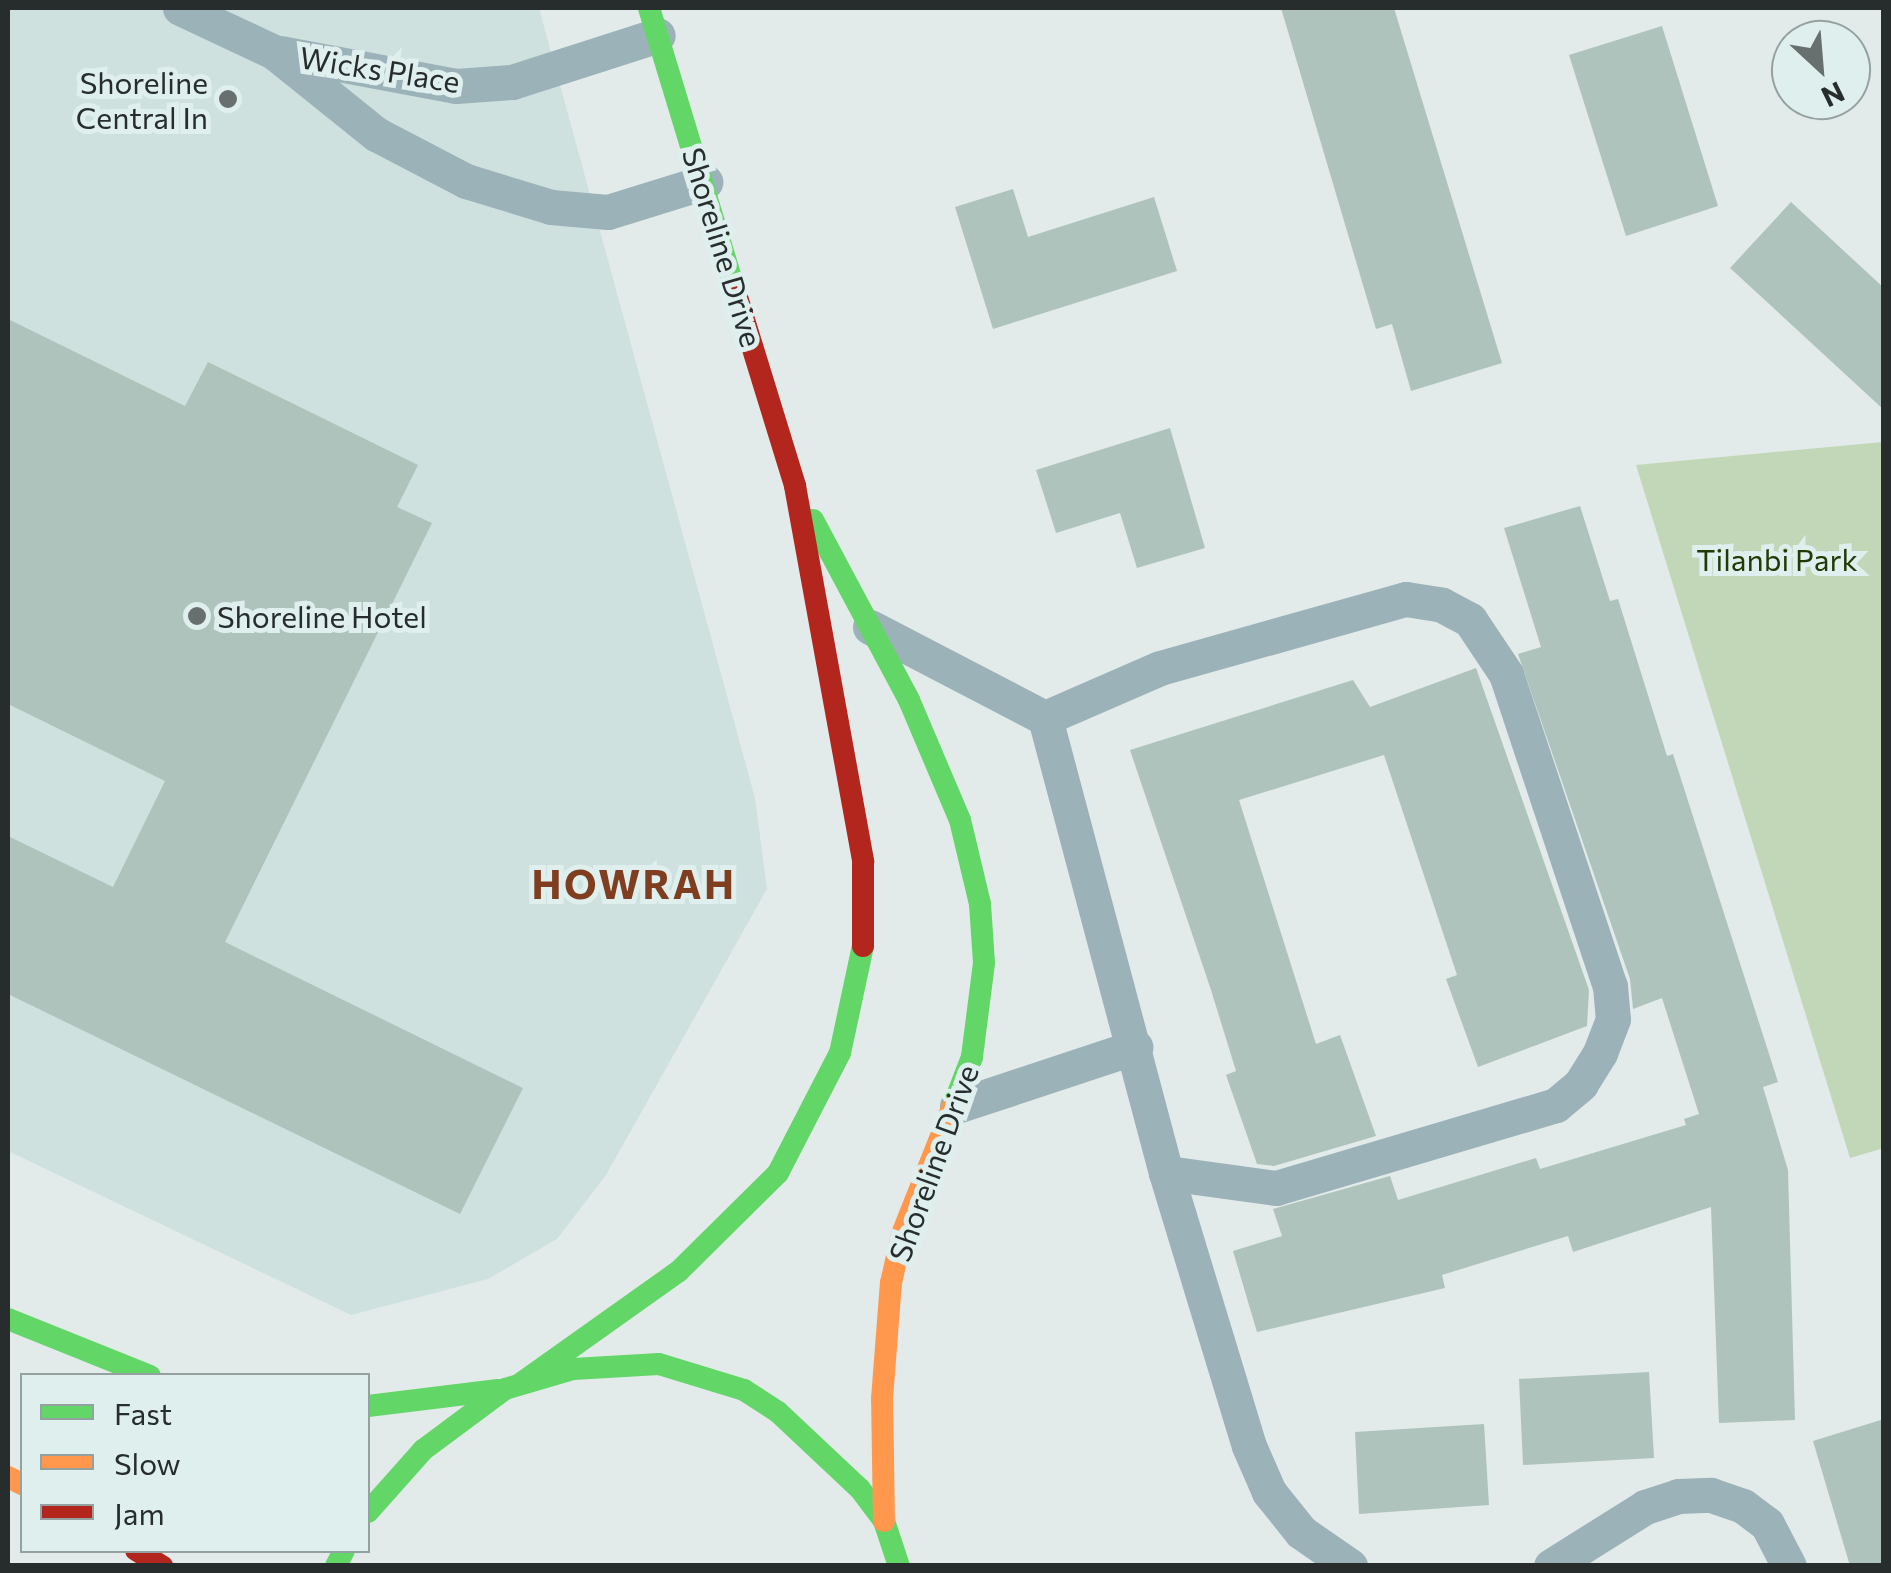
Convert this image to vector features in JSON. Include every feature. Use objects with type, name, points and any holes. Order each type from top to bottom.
[{"type":"main road","name":"Shoreline Drive","points":[[370,1510],[424,1450],[680,1270],[750,1207],[806,1128],[854,1010],[863,954],[864,862],[810,595],[795,486],[654,21]]},
{"type":"main road","name":"Shoreline Drive","points":[[795,486],[933,752],[977,890],[980,1014],[957,1106],[902,1234],[891,1283],[882,1399],[884,1521]]},
{"type":"main road","points":[[8,1319],[143,1373]]},
{"type":"main road","points":[[370,1406],[512,1387],[618,1364],[659,1364],[711,1377],[778,1412],[827,1453],[884,1521],[899,1558]]},
{"type":"lane","name":"Wicks Place","points":[[180,8],[274,52],[376,134],[466,181],[551,207],[608,212],[705,182]]},
{"type":"lane","name":"Wicks Place","points":[[274,52],[456,86],[512,82],[654,21]]},
{"type":"lane","points":[[1045,718],[1198,658],[1406,600],[1442,605],[1470,620],[1506,674],[1610,986],[1612,1020],[1600,1053],[1581,1084],[1556,1105],[1276,1188],[1166,1174]]},
{"type":"lane","points":[[869,627],[1045,718],[1166,1174],[1249,1446],[1270,1492],[1300,1532],[1350,1566]]},
{"type":"lane","points":[[957,1106],[1135,1047]]},
{"type":"lane","points":[[1551,1566],[1645,1507],[1678,1496],[1712,1495],[1743,1506],[1767,1524],[1789,1566]]},
{"type":"shaded area","points":[[8,8],[539,8],[755,798],[767,889],[606,1175],[557,1239],[488,1279],[351,1315],[8,1151]]},
{"type":"green space","name":"Tilanbi Park","points":[[1883,442],[1884,1148],[1850,1158],[1636,465]]},
{"type":"building","points":[[1281,8],[1394,8],[1502,363],[1411,391],[1392,324],[1376,329]]},
{"type":"building","points":[[1662,26],[1718,206],[1626,236],[1569,55]]},
{"type":"building","points":[[1013,189],[1028,237],[1154,197],[1177,271],[993,329],[955,207]]},
{"type":"building","points":[[1791,202],[1884,288],[1884,410],[1730,268]]},
{"type":"building","name":"Shoreline Hotel","points":[[8,319],[185,406],[208,362],[418,465],[397,507],[432,523],[225,942],[523,1088],[460,1214],[8,994],[8,836],[113,887],[165,781],[8,704]]},
{"type":"building","points":[[1170,428],[1205,548],[1137,568],[1120,513],[1056,533],[1036,470]]},
{"type":"building","points":[[1580,506],[1610,601],[1618,599],[1667,756],[1673,754],[1778,1082],[1763,1087],[1788,1170],[1795,1420],[1719,1423],[1711,1207],[1573,1252],[1568,1236],[1442,1275],[1445,1288],[1257,1332],[1233,1251],[1282,1236],[1273,1209],[1390,1176],[1398,1200],[1536,1158],[1540,1169],[1686,1125],[1684,1119],[1699,1114],[1662,998],[1633,1009],[1630,979],[1518,654],[1541,647],[1504,528]]},
{"type":"building","points":[[1476,668],[1589,990],[1587,1026],[1478,1067],[1446,979],[1457,975],[1384,755],[1239,800],[1316,1044],[1340,1035],[1376,1136],[1274,1166],[1257,1164],[1226,1075],[1236,1071],[1130,750],[1353,680],[1370,707]]},
{"type":"building","points":[[1649,1372],[1654,1458],[1523,1465],[1519,1379]]},
{"type":"building","points":[[1884,1419],[1884,1566],[1850,1566],[1813,1441]]},
{"type":"building","points":[[1484,1424],[1489,1505],[1359,1514],[1355,1432]]},
{"type":"traffic: fast","points":[[649,8],[737,297]]},
{"type":"traffic: fast","points":[[813,520],[909,700],[960,820],[980,904],[984,963],[972,1057],[953,1106]]},
{"type":"traffic: fast","points":[[520,1384],[679,1271],[778,1173],[840,1053],[863,946]]},
{"type":"traffic: fast","points":[[8,1319],[143,1373]]},
{"type":"traffic: fast","points":[[370,1510],[423,1450],[505,1389],[573,1369],[659,1364],[744,1390],[778,1412],[860,1489],[884,1521],[899,1566]]},
{"type":"traffic: fast","points":[[370,1406],[498,1390]]},
{"type":"traffic: fast","points":[[336,1566],[342,1553]]},
{"type":"traffic: slow","points":[[884,1521],[882,1399],[891,1283],[902,1234],[953,1106]]},
{"type":"traffic: slow","points":[[8,1477],[20,1483]]},
{"type":"traffic: jam","points":[[737,297],[795,486],[863,862],[863,946]]},
{"type":"traffic: jam","points":[[141,1553],[162,1566]]},
{"type":"place","name":"Shoreline Central In","points":[[228,99]]},
{"type":"place","name":"Shoreline Hotel","points":[[197,616]]},
{"type":"district","name":"HOWRAH","points":[[634,883]]}]
